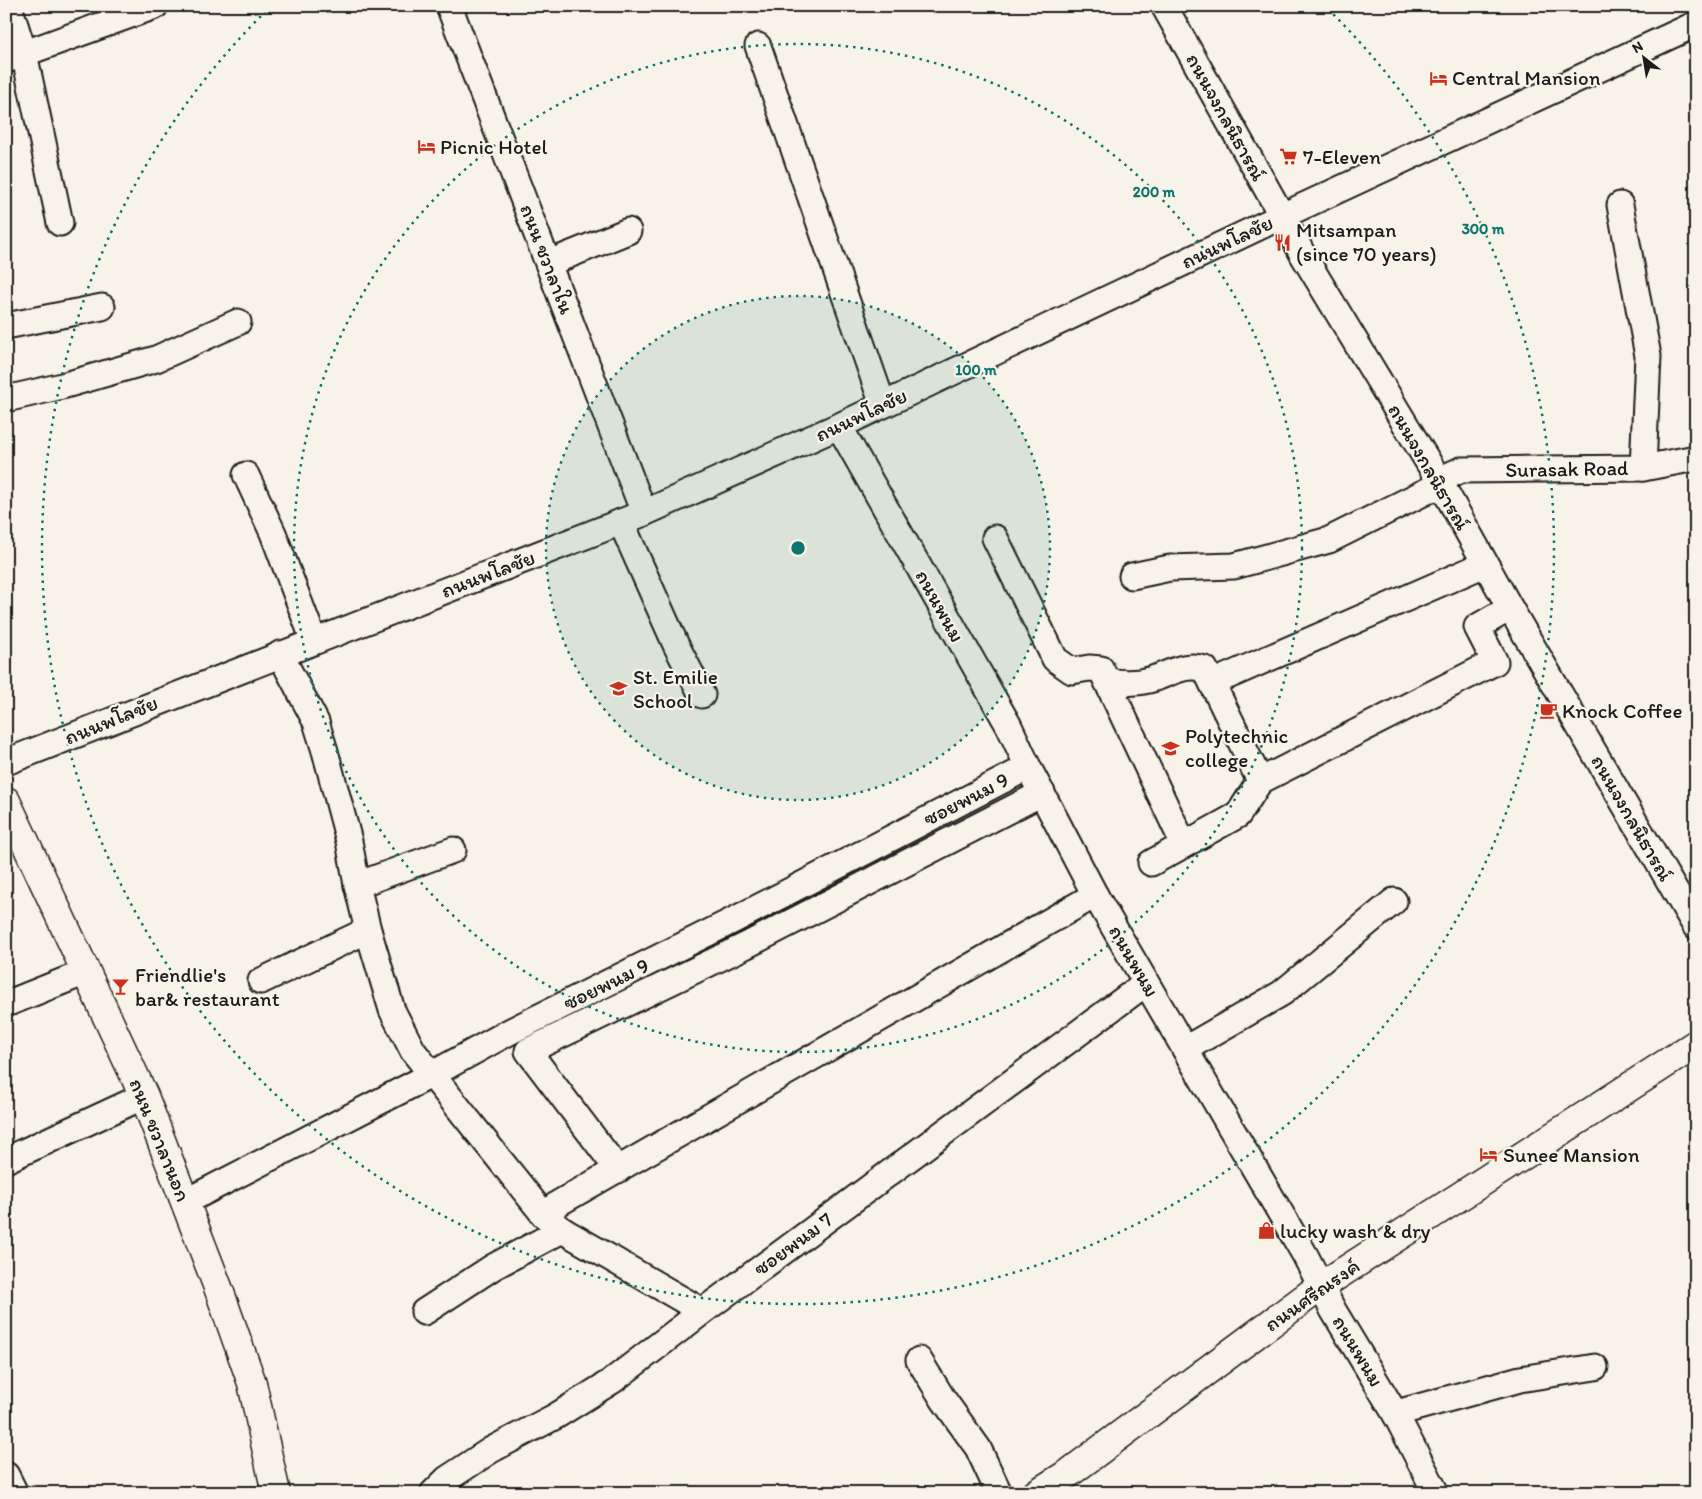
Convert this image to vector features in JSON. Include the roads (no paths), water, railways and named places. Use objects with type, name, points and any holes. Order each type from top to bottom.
[{"type":"main road","name":"ถนน ชวาลานอก","points":[[6,801],[144,1096],[219,1290],[252,1383],[276,1493]]},
{"type":"main road","name":"ถนนศรีณรงค์","points":[[1037,1493],[1070,1472],[1321,1286],[1696,1044]]},
{"type":"street","points":[[9,6],[15,56],[60,223]]},
{"type":"street","points":[[15,56],[155,6]]},
{"type":"street","name":"ถนน ชวาลาใน","points":[[449,6],[549,263],[676,645],[702,695]]},
{"type":"street","name":"ถนนจงกลนิธารณ์","points":[[1164,6],[1303,255],[1440,482],[1510,608],[1696,927]]},
{"type":"street","name":"ถนนพโลชัย","points":[[6,762],[633,518],[839,426],[1282,216],[1696,24]]},
{"type":"street","points":[[758,46],[883,405]]},
{"type":"street","points":[[1620,205],[1648,356],[1643,468]]},
{"type":"street","points":[[549,263],[628,231]]},
{"type":"street","points":[[6,326],[102,307]]},
{"type":"street","points":[[6,399],[62,386],[156,359],[238,322]]},
{"type":"street","name":"ถนนพนม","points":[[839,426],[1008,726],[1094,895],[1305,1255],[1333,1310],[1396,1414],[1436,1493]]},
{"type":"street","name":"Surasak Road","points":[[1132,576],[1170,568],[1234,566],[1329,540],[1462,470],[1643,468],[1696,458]]},
{"type":"street","points":[[246,475],[273,533],[314,642]]},
{"type":"street","points":[[995,538],[1055,659],[1072,671],[1089,668],[1101,669],[1184,845]]},
{"type":"street","points":[[1212,683],[1485,564]]},
{"type":"street","points":[[1151,863],[1238,815],[1260,781],[1494,662],[1477,627],[1510,608]]},
{"type":"street","points":[[280,654],[316,722],[326,750],[349,841],[368,930],[392,1010],[413,1051],[553,1222],[702,1312]]},
{"type":"street","points":[[1107,680],[1128,684],[1151,680],[1182,668],[1196,666],[1205,669],[1260,781]]},
{"type":"street","name":"ซอยพนม 9","points":[[185,1202],[431,1075],[511,1031],[732,921],[1028,767]]},
{"type":"street","points":[[618,1170],[528,1051],[745,946],[1042,793]]},
{"type":"street","points":[[357,885],[453,850]]},
{"type":"street","points":[[424,1312],[493,1267],[553,1222],[559,1203],[1094,895]]},
{"type":"street","points":[[1185,1049],[1282,993],[1394,901]]},
{"type":"street","points":[[732,921],[745,946]]},
{"type":"street","points":[[261,981],[368,930]]},
{"type":"street","points":[[6,1004],[86,972]]},
{"type":"street","name":"ซอยพนม 7","points":[[433,1493],[447,1479],[491,1450],[556,1416],[612,1380],[1146,984]]},
{"type":"street","points":[[6,1160],[144,1096]]},
{"type":"street","points":[[919,1360],[943,1399],[978,1448],[999,1493]]},
{"type":"street","points":[[1396,1414],[1520,1379],[1595,1367]]},
{"type":"street","points":[[6,1475],[15,1493]]},
{"type":"place","name":"Central Mansion","points":[[1438,78]]},
{"type":"place","name":"Picnic Hotel","points":[[426,147]]},
{"type":"place","name":"7-Eleven","points":[[1289,157]]},
{"type":"place","name":"Mitsampan (since 70 years)","points":[[1282,242]]},
{"type":"place","name":"St. Emilie School","points":[[619,689]]},
{"type":"place","name":"Knock Coffee","points":[[1548,711]]},
{"type":"place","name":"Polytechnic college","points":[[1171,748]]},
{"type":"place","name":"Friendlie's bar& restaurant","points":[[121,987]]},
{"type":"place","name":"Sunee Mansion","points":[[1489,1155]]},
{"type":"place","name":"lucky wash & dry","points":[[1266,1231]]}]
